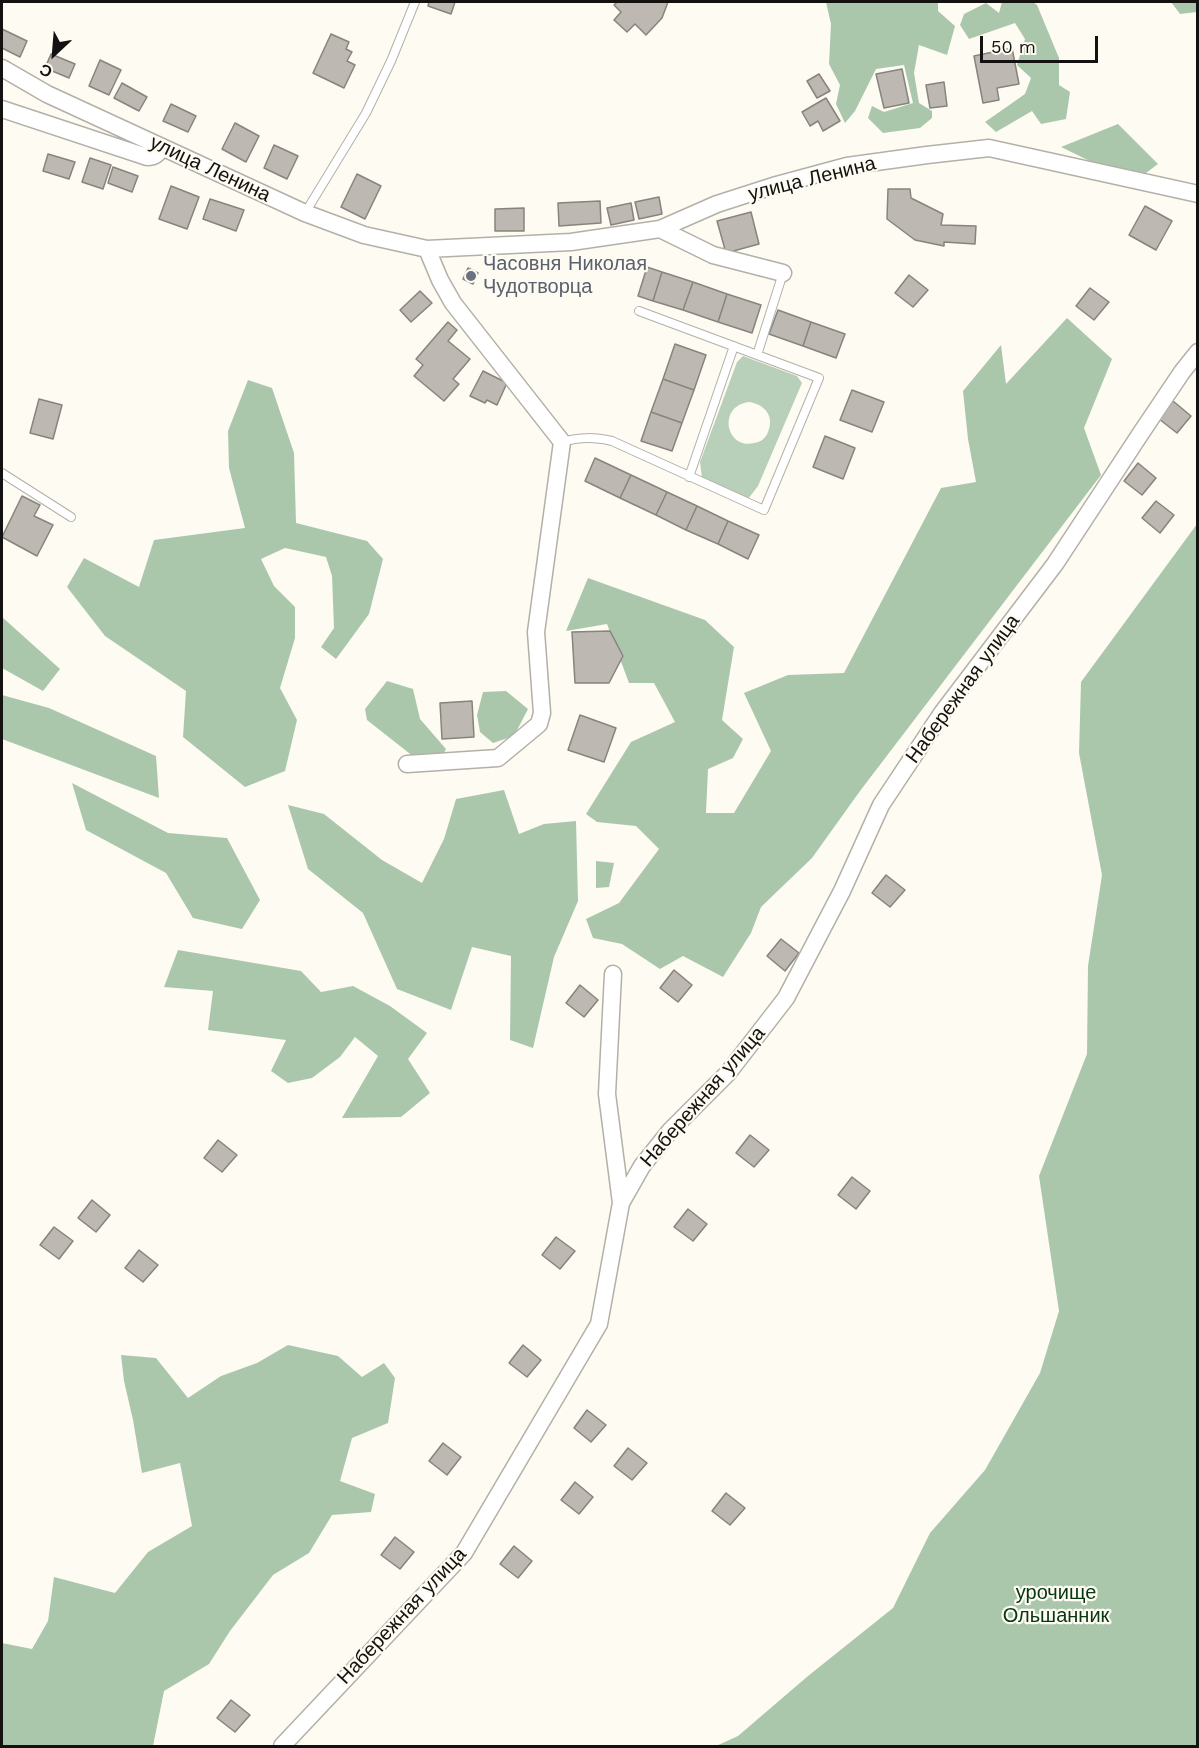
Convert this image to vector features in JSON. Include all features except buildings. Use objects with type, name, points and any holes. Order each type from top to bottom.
[{"type":"street","name":"улица Ленина","points":[[2,68],[47,94],[305,213],[364,235],[427,249],[571,242],[660,229],[717,204],[847,166],[989,148],[1197,194]]},
{"type":"street","points":[[2,109],[147,157],[153,157],[162,147]]},
{"type":"street","points":[[660,229],[713,255],[783,273]]},
{"type":"street","points":[[407,764],[498,758],[539,724],[542,713],[537,632],[562,442],[453,303],[427,249]]},
{"type":"street","name":"Набережная улица","points":[[282,1746],[464,1553],[599,1324],[621,1203],[642,1166],[670,1131],[728,1073],[786,998],[842,891],[881,805],[942,713],[1055,564],[1197,352]]},
{"type":"street","points":[[613,974],[607,1094],[621,1203]]},
{"type":"lane","points":[[305,213],[366,113],[391,61],[415,2]]},
{"type":"lane","points":[[757,355],[783,273]]},
{"type":"lane","points":[[562,442],[576,438],[612,441],[764,510],[819,378],[639,311]]},
{"type":"lane","points":[[689,477],[734,346]]},
{"type":"lane","points":[[2,473],[71,517]]},
{"type":"green space","points":[[826,2],[938,2],[938,11],[955,26],[947,55],[919,45],[914,73],[919,103],[932,111],[932,118],[920,128],[883,133],[868,118],[872,106],[884,112],[913,103],[904,65],[876,69],[855,111],[845,123],[836,104],[840,85],[829,64],[831,24]]},
{"type":"green space","points":[[1002,2],[1033,2],[1037,5],[1059,58],[1059,85],[1070,92],[1066,119],[1041,124],[1032,111],[996,132],[985,122],[1025,94],[1031,78],[1017,65],[1025,39],[1015,23],[969,39],[960,25],[964,14],[986,3],[999,13]]},
{"type":"green space","points":[[1171,2],[1197,2],[1197,12],[1180,14]]},
{"type":"green space","points":[[1118,124],[1158,164],[1142,176],[1098,165],[1061,147]]},
{"type":"green space","points":[[1067,318],[1112,359],[1084,428],[1101,475],[860,791],[812,858],[761,907],[751,933],[723,977],[683,956],[660,969],[622,944],[593,938],[586,919],[619,903],[659,849],[636,826],[597,822],[586,814],[631,742],[675,722],[654,683],[629,683],[607,624],[566,631],[588,578],[705,620],[734,647],[722,720],[743,739],[733,758],[708,769],[706,813],[734,813],[771,751],[744,693],[788,675],[844,673],[941,488],[976,482],[968,439],[963,391],[1001,345],[1006,384]]},
{"type":"green space","points":[[743,356],[797,376],[802,383],[758,486],[748,499],[702,478],[700,462],[737,362]],"holes":[[[754,403],[767,412],[770,426],[761,441],[744,443],[732,434],[729,419],[732,411],[739,405]]]},
{"type":"green space","points":[[248,380],[272,388],[294,453],[296,523],[367,541],[383,559],[369,614],[336,659],[321,647],[334,628],[332,576],[326,557],[285,548],[261,559],[274,586],[295,607],[295,638],[280,688],[297,720],[285,771],[245,787],[183,737],[186,691],[105,636],[67,587],[84,558],[139,587],[154,540],[245,528],[229,468],[228,431]]},
{"type":"green space","name":"урочище Ольшанник","points":[[1197,524],[1197,1746],[716,1746],[738,1736],[893,1608],[930,1533],[985,1470],[1040,1373],[1059,1311],[1039,1176],[1087,1054],[1088,966],[1102,875],[1079,753],[1081,682]]},
{"type":"green space","points":[[2,617],[60,669],[43,691],[2,668]]},
{"type":"green space","points":[[387,681],[413,689],[420,719],[446,749],[441,759],[414,757],[367,720],[365,709]]},
{"type":"green space","points":[[506,691],[528,709],[514,736],[493,743],[480,732],[477,715],[483,692]]},
{"type":"green space","points":[[2,695],[49,708],[156,756],[159,798],[2,739]]},
{"type":"green space","points":[[72,783],[168,833],[227,838],[260,900],[242,929],[193,918],[166,873],[86,830]]},
{"type":"green space","points":[[504,790],[519,834],[544,824],[576,821],[578,901],[554,957],[533,1048],[510,1040],[511,956],[472,947],[451,1010],[397,989],[363,913],[308,869],[288,805],[324,814],[382,860],[422,883],[444,839],[456,799]]},
{"type":"green space","points":[[596,861],[614,863],[609,887],[596,888]]},
{"type":"green space","points":[[178,950],[301,971],[321,992],[353,986],[390,1006],[427,1033],[408,1059],[430,1093],[401,1117],[342,1118],[378,1056],[355,1037],[340,1057],[312,1078],[288,1083],[271,1071],[286,1040],[208,1030],[213,991],[164,987]]},
{"type":"green space","points":[[288,1345],[338,1356],[362,1377],[384,1363],[395,1378],[388,1423],[352,1438],[340,1481],[375,1494],[371,1512],[332,1515],[309,1553],[273,1575],[230,1631],[209,1664],[164,1691],[153,1746],[2,1746],[2,1643],[32,1649],[48,1621],[54,1577],[115,1593],[148,1552],[192,1526],[180,1463],[142,1473],[121,1355],[156,1358],[188,1398],[221,1376],[257,1363]]},
{"type":"place","name":"Часовня Николая Чудотворца","points":[[471,276]]}]
